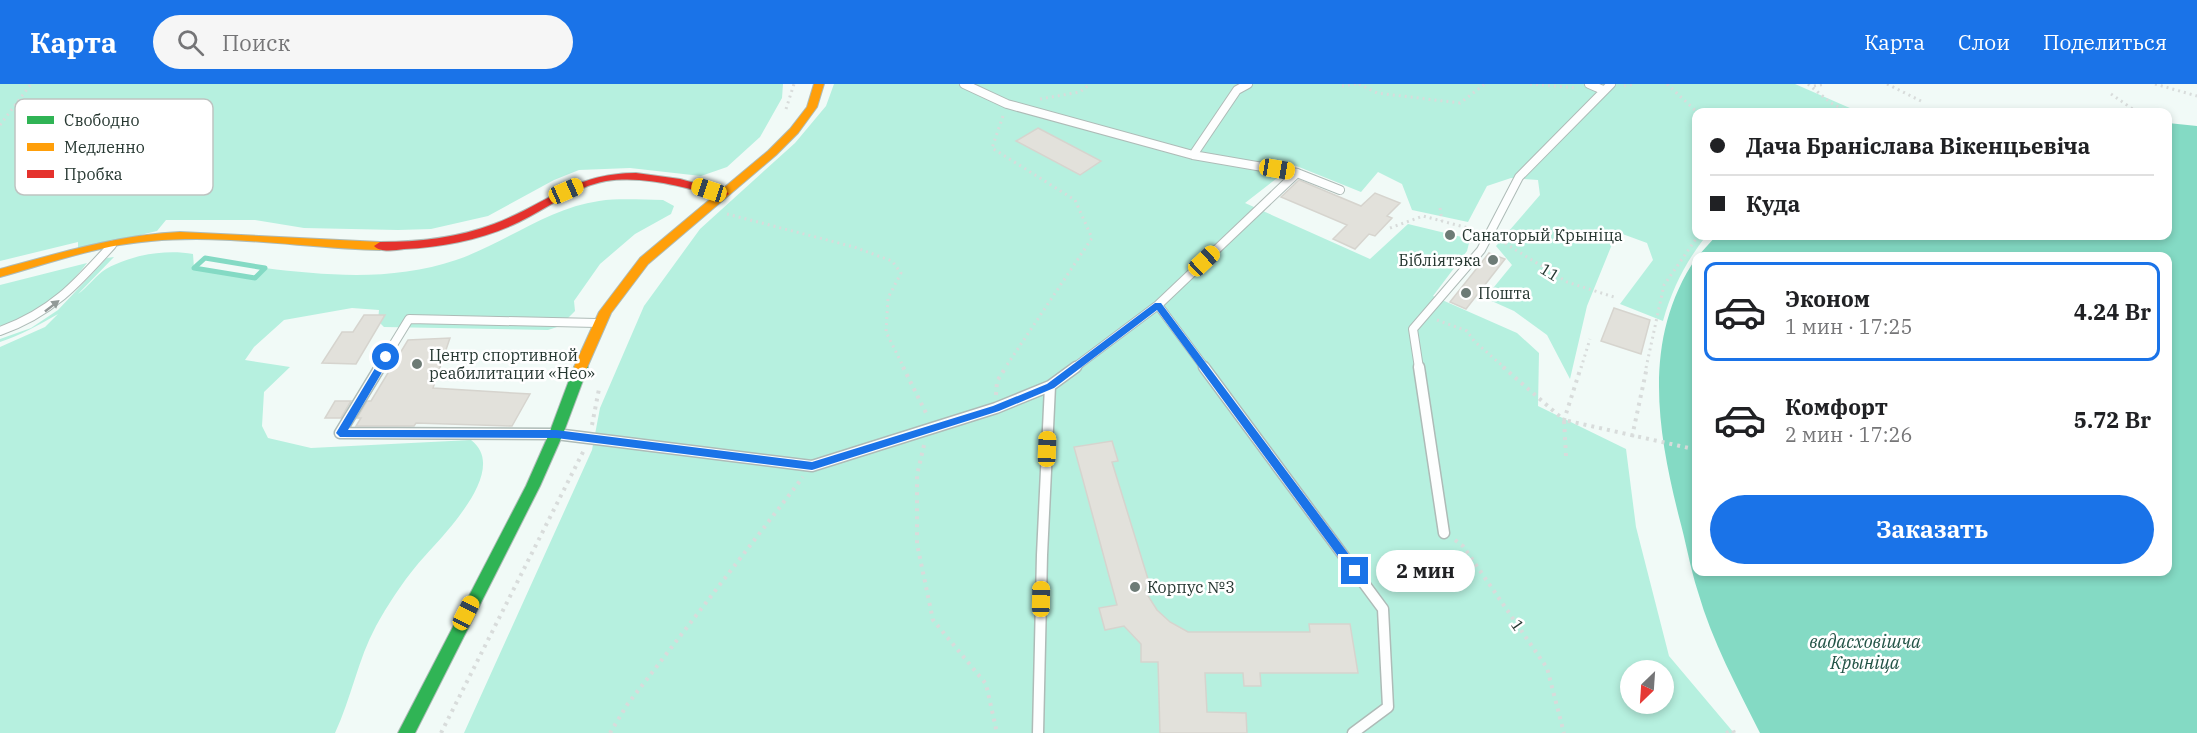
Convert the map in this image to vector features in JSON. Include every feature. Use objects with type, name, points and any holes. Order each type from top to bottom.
[{"type":"street","points":[[406,733],[533,486],[600,323],[619,292],[644,261],[772,153],[794,131],[812,107],[819,84]]},
{"type":"street","points":[[0,273],[150,237],[213,237],[376,245],[432,243],[473,235],[503,225],[578,186],[606,178],[668,180],[723,194]]},
{"type":"lane","points":[[964,84],[1007,104],[1193,155],[1298,173],[1340,190]]},
{"type":"lane","points":[[1193,155],[1237,90],[1248,84]]},
{"type":"lane","points":[[1589,84],[1603,90]]},
{"type":"lane","points":[[1444,533],[1413,329],[1483,246],[1519,177],[1611,84]]},
{"type":"lane","points":[[600,323],[409,319],[340,433],[556,434],[587,440],[812,466],[996,408],[1050,386],[1158,305],[1298,173]]},
{"type":"lane","points":[[0,331],[22,325],[51,309],[112,245]]},
{"type":"lane","points":[[1158,305],[1383,609],[1388,707],[1353,733]]},
{"type":"lane","points":[[1038,733],[1042,555],[1050,386]]},
{"type":"path","points":[[20,99],[31,84]]},
{"type":"path","points":[[1038,99],[1080,92],[1090,84]]},
{"type":"path","points":[[1342,86],[1358,84],[1375,90],[1377,93],[1460,103],[1485,84]]},
{"type":"path","points":[[1530,84],[1603,90]]},
{"type":"path","points":[[1666,84],[1693,108]]},
{"type":"path","points":[[1808,84],[1842,108]]},
{"type":"path","points":[[1814,87],[1826,84]]},
{"type":"path","points":[[1887,84],[1921,101]]},
{"type":"path","points":[[2155,84],[2197,96]]},
{"type":"path","points":[[2111,94],[2131,108]]},
{"type":"path","points":[[995,400],[998,381],[1092,238],[1075,200],[992,148],[1007,104]]},
{"type":"path","points":[[0,125],[15,105]]},
{"type":"path","points":[[1440,208],[1442,221]]},
{"type":"path","points":[[722,213],[854,247],[892,261],[901,273],[888,298],[886,332],[929,419],[918,422]]},
{"type":"path","points":[[1390,228],[1423,216],[1468,228],[1483,246]]},
{"type":"path","name":"11","points":[[1489,234],[1567,282],[1617,298]]},
{"type":"path","points":[[1632,437],[1664,285],[1695,240]]},
{"type":"path","points":[[1425,314],[1467,331],[1474,341],[1564,420],[1689,448]]},
{"type":"path","points":[[1566,456],[1564,420],[1590,339]]},
{"type":"path","points":[[441,733],[587,440],[599,387]]},
{"type":"path","points":[[927,430],[917,475],[917,544],[933,620],[986,684],[997,733]]},
{"type":"path","points":[[610,733],[627,705],[812,466]]},
{"type":"path","name":"1","points":[[1444,533],[1463,546],[1547,668],[1564,733]]},
{"type":"path","points":[[1726,733],[1732,730],[1734,733]]},
{"type":"shaded area","points":[[0,84],[783,84],[782,98],[760,137],[727,167],[701,176],[630,168],[579,170],[554,180],[488,216],[431,229],[304,228],[255,220],[166,220],[157,231],[78,250],[78,242],[0,261]]},
{"type":"shaded area","points":[[834,84],[1795,84],[1850,108],[1692,108],[1692,240],[1703,240],[1695,252],[1692,252],[1663,321],[1620,304],[1653,260],[1647,243],[1617,232],[1587,306],[1570,379],[1547,335],[1514,311],[1485,298],[1512,265],[1496,246],[1540,195],[1538,180],[1511,178],[1487,186],[1468,222],[1412,210],[1402,184],[1378,172],[1361,192],[1294,165],[1245,203],[1370,259],[1408,224],[1470,239],[1467,251],[1433,296],[1517,333],[1539,353],[1538,406],[1626,449],[1636,527],[1669,656],[1672,660],[1620,660],[1620,714],[1674,714],[1674,662],[1734,733],[464,733],[592,450],[600,408],[644,306],[700,229],[795,143],[826,106]]},
{"type":"shaded area","points":[[615,200],[663,200],[674,206],[671,214],[635,234],[600,264],[574,301],[575,311],[560,326],[548,330],[384,327],[378,321],[379,310],[352,308],[284,320],[254,347],[245,360],[290,367],[264,392],[262,426],[268,438],[311,448],[471,440],[481,453],[483,469],[477,487],[467,505],[406,579],[376,626],[364,652],[335,733],[0,733],[0,347],[45,327],[58,314],[37,326],[15,336],[0,342],[0,339],[31,328],[58,310],[107,258],[114,257],[78,294],[99,274],[116,264],[148,254],[171,252],[193,254],[194,268],[254,279],[265,268],[337,275],[409,271],[456,260],[562,211],[580,205]]},
{"type":"shaded area","points":[[87,263],[49,302],[26,316],[0,326],[0,285]]},
{"type":"water","name":"вадасховішча Крыніца","points":[[2172,123],[2197,126],[2197,733],[1760,733],[1710,628],[1693,576],[2172,576],[2172,252],[1702,252],[1712,240],[2172,240]]},
{"type":"water","name":"вадасховішча Крыніца","points":[[1692,265],[1692,572],[1671,484],[1660,417],[1661,352],[1667,320],[1679,288]]},
{"type":"building","points":[[1038,128],[1101,161],[1080,175],[1016,141]]},
{"type":"building","points":[[1299,180],[1361,206],[1375,193],[1400,203],[1387,216],[1392,218],[1375,236],[1369,234],[1355,249],[1333,239],[1347,225],[1281,197]]},
{"type":"building","points":[[1489,253],[1505,259],[1466,309],[1450,302]]},
{"type":"building","points":[[1614,308],[1650,320],[1641,354],[1601,341]]},
{"type":"building","points":[[364,315],[385,315],[356,364],[322,363],[342,332],[353,332]]},
{"type":"building","name":"Центр спортивной реабилитации «Нео»","points":[[450,338],[433,388],[530,394],[512,426],[416,423],[414,426],[356,426],[361,418],[357,418],[367,401],[371,401],[408,340]]},
{"type":"building","points":[[335,401],[351,401],[341,418],[325,418]]},
{"type":"building","name":"Корпус №3","points":[[1112,441],[1118,461],[1112,462],[1148,579],[1145,591],[1157,610],[1170,622],[1188,632],[1310,632],[1309,624],[1350,624],[1358,673],[1260,673],[1261,686],[1244,686],[1243,673],[1205,673],[1207,712],[1246,713],[1247,733],[1160,733],[1158,662],[1141,662],[1141,644],[1124,626],[1105,630],[1099,608],[1117,605],[1074,447]]},
{"type":"waterway","points":[[205,258],[265,268],[255,278],[194,268],[205,258]]},
{"type":"traffic: fast","points":[[406,733],[533,486],[556,434],[581,367]]},
{"type":"traffic: slow","points":[[581,367],[605,312],[644,261],[772,153],[794,131],[812,107],[819,84]]},
{"type":"traffic: slow","points":[[0,273],[113,242],[151,237],[209,235],[380,246]]},
{"type":"traffic: jam","points":[[380,246],[415,245],[466,237],[498,227],[570,190],[606,178],[636,176],[680,183],[723,194]]},
{"type":"place","name":"Санаторый Крыніца","points":[[1450,235]]},
{"type":"place","name":"Бібліятэка","points":[[1493,260]]},
{"type":"place","name":"Пошта","points":[[1466,293]]},
{"type":"place","name":"Центр спортивной реабилитации «Нео»","points":[[417,364]]},
{"type":"place","name":"Корпус №3","points":[[1135,587]]},
{"type":"route","points":[[386,357],[340,433],[556,434],[587,440],[812,466],[996,408],[1050,386],[1158,305],[1355,571]]}]
